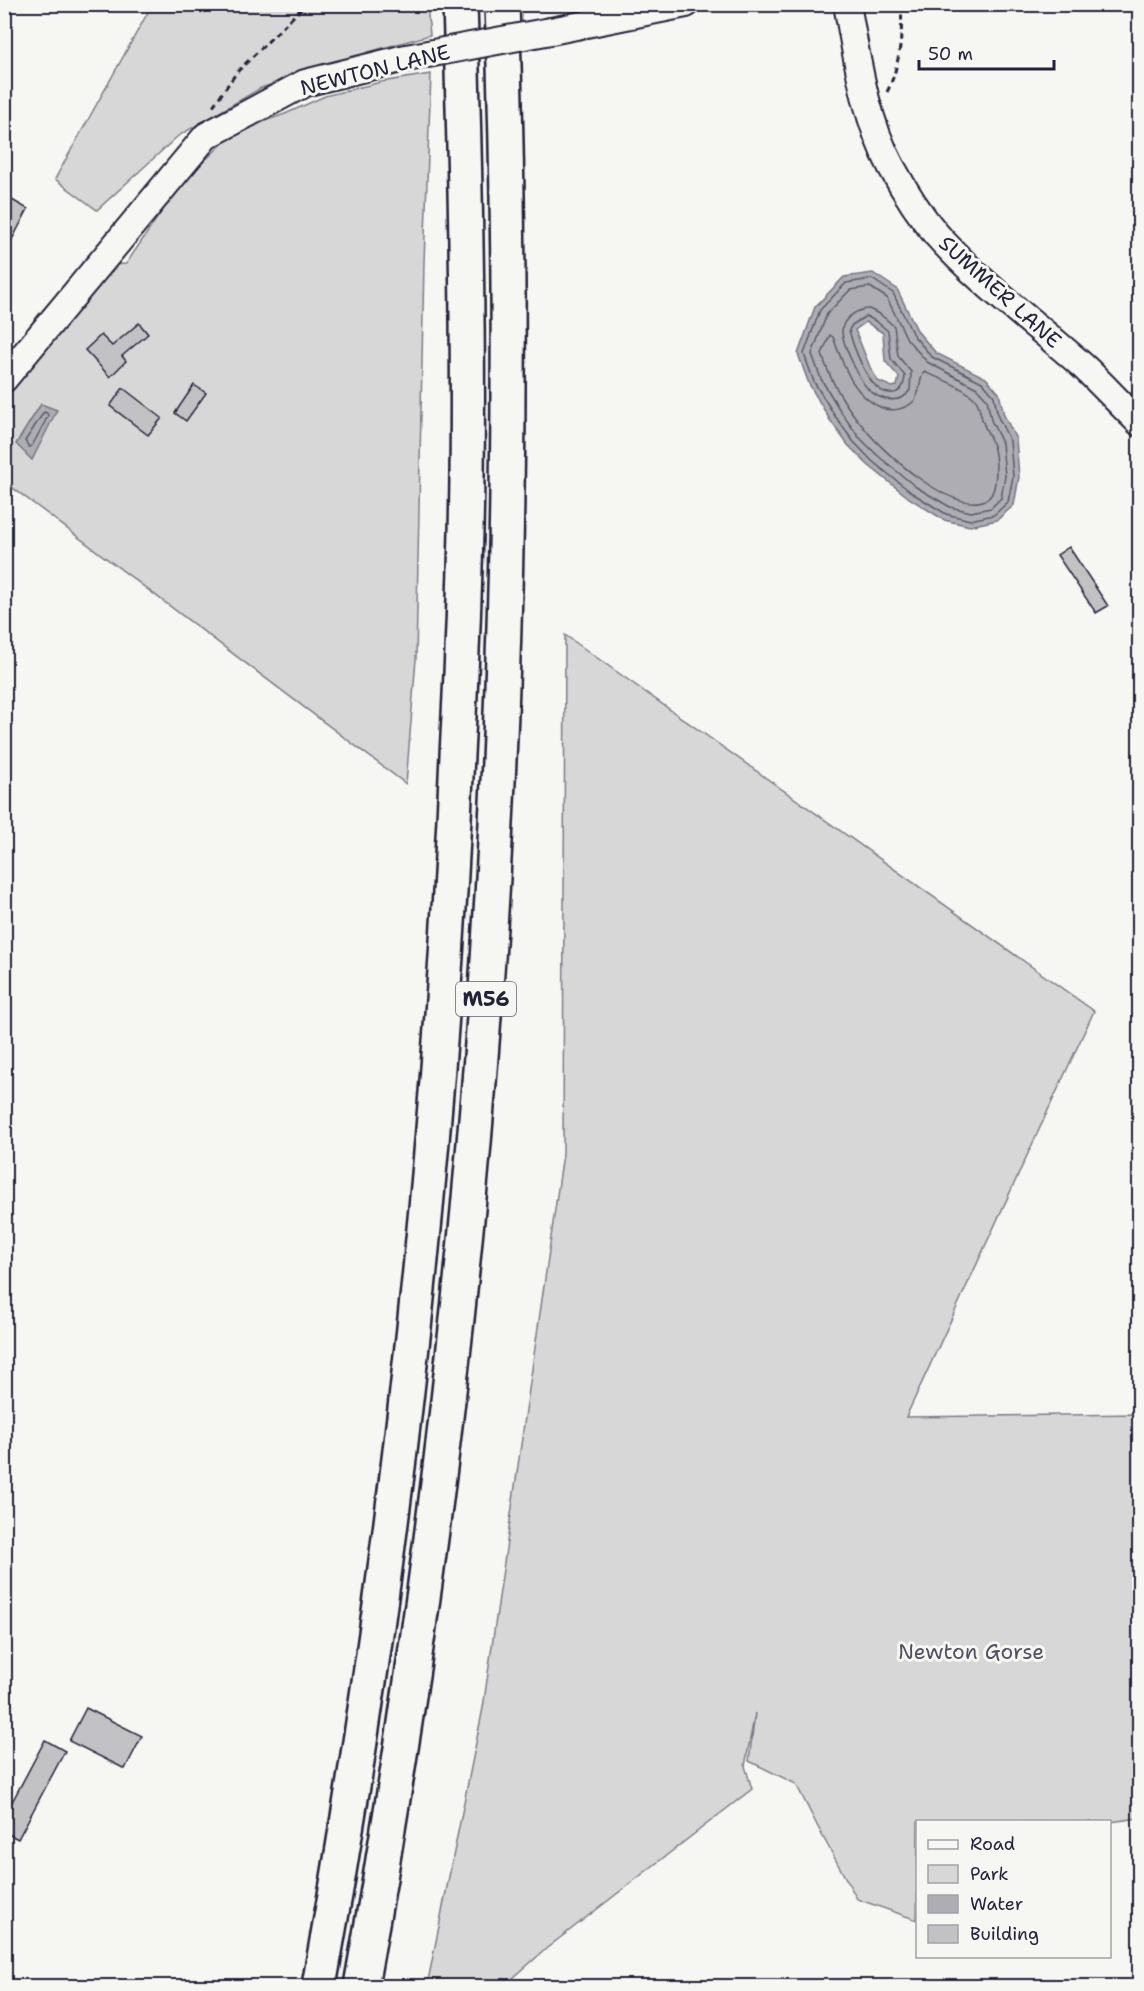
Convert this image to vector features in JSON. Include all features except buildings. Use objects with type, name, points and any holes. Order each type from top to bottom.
[{"type":"highway","name":"M56","points":[[319,1986],[356,1769],[396,1485],[427,1201],[443,1006],[454,827],[467,476],[465,151],[460,4]]},
{"type":"highway","name":"M56","points":[[361,1986],[400,1755],[438,1490],[468,1213],[485,1007],[503,668],[508,476],[507,145],[502,4]]},
{"type":"street","name":"NEWTON LANE","points":[[4,379],[206,136],[305,83],[401,59],[551,32],[686,4]]},
{"type":"street","name":"SUMMER LANE","points":[[847,4],[856,57],[873,120],[890,165],[915,206],[936,234],[964,263],[1086,369],[1140,423]]},
{"type":"path","points":[[206,136],[207,115],[237,72],[306,4]]},
{"type":"path","points":[[873,120],[892,81],[902,30],[901,4]]},
{"type":"green space","points":[[152,5],[427,5],[430,35],[372,51],[261,88],[178,136],[97,210],[55,179]]},
{"type":"green space","points":[[431,74],[424,262],[416,659],[406,784],[5,482],[4,399],[29,359],[111,265],[126,264],[181,183],[236,131],[285,114],[325,96],[381,82]]},
{"type":"green space","name":"Newton Gorse","points":[[565,635],[1094,1011],[906,1417],[1139,1414],[1139,1818],[1111,1822],[1111,1820],[916,1820],[916,1920],[857,1899],[796,1784],[749,1761],[755,1713],[745,1766],[752,1789],[547,1948],[504,1986],[427,1986],[483,1708],[563,1154]]},
{"type":"water","points":[[873,273],[897,289],[918,332],[936,353],[986,378],[999,393],[1004,415],[1016,439],[1019,477],[1014,505],[997,520],[970,526],[944,520],[909,498],[868,465],[848,445],[830,420],[809,384],[798,354],[815,307],[844,277]],"holes":[[[866,322],[883,333],[885,361],[899,377],[897,386],[892,387],[878,381],[855,330]]]},
{"type":"water","points":[[41,404],[57,410],[32,460],[16,444]]}]
